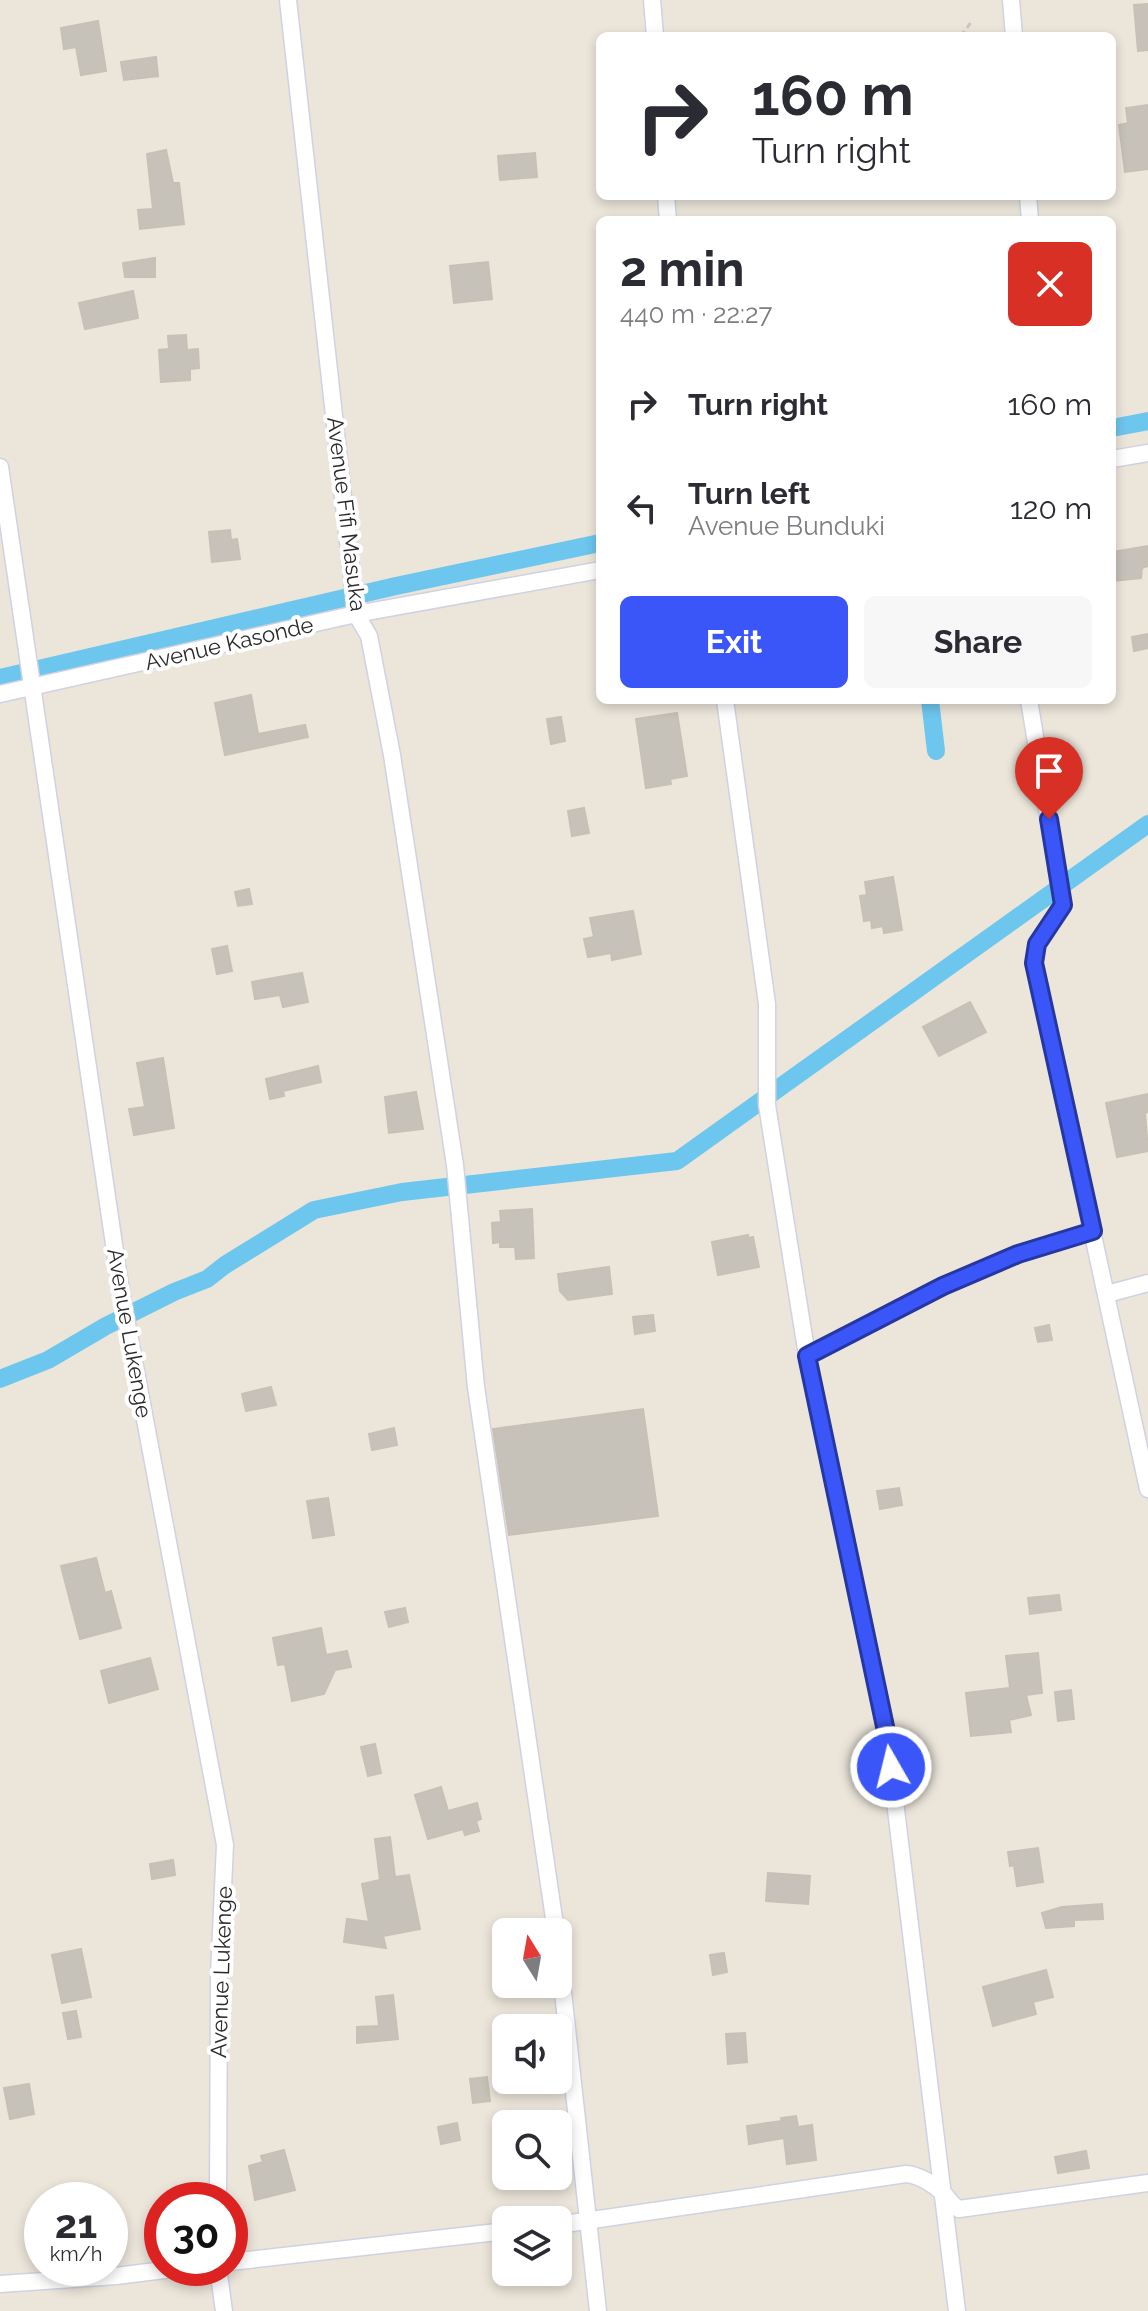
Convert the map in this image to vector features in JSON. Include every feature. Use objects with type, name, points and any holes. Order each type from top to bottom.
[{"type":"street","name":"Avenue Fifi Masuka","points":[[288,0],[356,614],[369,636],[386,725],[455,1165],[476,1387],[554,1918]]},
{"type":"street","points":[[652,0],[655,32]]},
{"type":"street","points":[[1011,0],[1014,32]]},
{"type":"street","points":[[1116,458],[1148,453]]},
{"type":"street","name":"Avenue Lukenge","points":[[0,467],[121,1292],[225,1845],[219,1974],[218,2182]]},
{"type":"street","name":"Avenue Kasonde","points":[[0,694],[356,614],[596,571]]},
{"type":"street","points":[[726,704],[767,1004],[767,1105],[807,1356],[887,1736],[957,2311]]},
{"type":"street","points":[[1030,704],[1063,905],[1037,944],[1034,963],[1148,1489]]},
{"type":"street","points":[[807,1356],[943,1286],[1018,1254],[1093,1231]]},
{"type":"street","points":[[1107,1294],[1148,1283]]},
{"type":"street","points":[[564,1998],[598,2311]]},
{"type":"street","points":[[572,2224],[906,2174],[918,2176],[944,2194],[953,2207],[967,2209],[1148,2183]]},
{"type":"street","points":[[248,2260],[492,2233]]},
{"type":"street","points":[[0,2284],[144,2272]]},
{"type":"street","points":[[221,2286],[224,2311]]},
{"type":"path","points":[[964,32],[972,21]]},
{"type":"building","points":[[1148,4],[1148,50],[1138,51],[1134,5]]},
{"type":"building","points":[[98,21],[106,71],[81,75],[76,47],[64,49],[61,28]]},
{"type":"building","points":[[156,57],[158,76],[124,80],[121,62]]},
{"type":"building","points":[[1148,105],[1148,169],[1125,172],[1119,125],[1128,123],[1126,108]]},
{"type":"building","points":[[166,150],[173,183],[179,183],[184,224],[140,229],[138,210],[153,209],[147,154]]},
{"type":"building","points":[[535,153],[537,177],[500,180],[498,156]]},
{"type":"building","points":[[155,258],[155,277],[125,277],[123,263]]},
{"type":"building","points":[[488,262],[492,299],[454,303],[450,266]]},
{"type":"building","points":[[133,291],[138,318],[85,329],[79,303]]},
{"type":"building","points":[[186,335],[187,350],[198,349],[199,368],[190,369],[190,380],[161,382],[159,350],[169,349],[168,336]]},
{"type":"building","points":[[230,530],[231,540],[237,539],[240,559],[212,562],[209,532]]},
{"type":"building","points":[[1148,546],[1148,566],[1142,568],[1141,578],[1116,581],[1116,551]]},
{"type":"building","points":[[1148,634],[1148,648],[1134,651],[1132,637]]},
{"type":"building","points":[[251,695],[258,734],[305,725],[308,737],[225,755],[215,703]]},
{"type":"building","points":[[677,713],[687,776],[670,779],[671,784],[646,788],[636,719]]},
{"type":"building","points":[[561,717],[565,741],[551,744],[547,719]]},
{"type":"building","points":[[584,808],[589,833],[572,836],[568,811]]},
{"type":"building","points":[[893,877],[902,930],[884,933],[883,926],[872,928],[871,920],[864,921],[860,896],[867,895],[865,882]]},
{"type":"building","points":[[249,889],[252,904],[238,906],[235,892]]},
{"type":"building","points":[[633,911],[641,954],[612,960],[611,953],[588,957],[584,939],[594,937],[590,918]]},
{"type":"building","points":[[227,946],[232,971],[217,974],[212,949]]},
{"type":"building","points":[[302,973],[308,1002],[283,1007],[280,995],[255,999],[252,982]]},
{"type":"building","points":[[970,1002],[986,1032],[939,1056],[923,1027]]},
{"type":"building","points":[[163,1058],[174,1128],[134,1135],[129,1109],[145,1107],[137,1063]]},
{"type":"building","points":[[318,1066],[321,1082],[283,1091],[284,1096],[270,1099],[266,1079]]},
{"type":"building","points":[[416,1092],[423,1129],[389,1133],[385,1097]]},
{"type":"building","points":[[1148,1094],[1148,1112],[1145,1113],[1148,1151],[1117,1157],[1106,1103]]},
{"type":"building","points":[[532,1209],[534,1258],[516,1259],[515,1247],[500,1247],[500,1242],[493,1243],[492,1223],[501,1222],[500,1211]]},
{"type":"building","points":[[748,1235],[748,1238],[753,1237],[759,1267],[718,1275],[712,1242]]},
{"type":"building","points":[[609,1267],[612,1294],[568,1300],[560,1291],[558,1274]]},
{"type":"building","points":[[653,1315],[655,1331],[635,1334],[633,1317]]},
{"type":"building","points":[[1049,1325],[1052,1340],[1038,1342],[1035,1328]]},
{"type":"building","points":[[271,1387],[276,1405],[246,1411],[242,1394]]},
{"type":"building","points":[[643,1409],[658,1516],[509,1535],[493,1429]]},
{"type":"building","points":[[394,1428],[397,1445],[372,1450],[369,1434]]},
{"type":"building","points":[[899,1488],[902,1505],[880,1509],[877,1491]]},
{"type":"building","points":[[328,1498],[334,1535],[313,1538],[307,1501]]},
{"type":"building","points":[[96,1558],[105,1593],[111,1591],[121,1628],[80,1639],[61,1566]]},
{"type":"building","points":[[1059,1595],[1061,1610],[1030,1614],[1028,1598]]},
{"type":"building","points":[[405,1608],[408,1622],[389,1627],[385,1612]]},
{"type":"building","points":[[321,1628],[326,1655],[347,1651],[351,1667],[335,1670],[324,1694],[292,1701],[285,1664],[278,1665],[273,1638]]},
{"type":"building","points":[[1038,1653],[1042,1693],[1026,1695],[1031,1715],[1009,1720],[1011,1732],[971,1736],[966,1693],[1010,1688],[1006,1656]]},
{"type":"building","points":[[150,1658],[158,1689],[109,1703],[101,1671]]},
{"type":"building","points":[[1071,1690],[1074,1719],[1058,1721],[1055,1692]]},
{"type":"building","points":[[375,1744],[381,1773],[368,1776],[361,1747]]},
{"type":"building","points":[[441,1787],[448,1811],[477,1803],[481,1819],[476,1821],[479,1831],[465,1835],[463,1829],[428,1839],[415,1795]]},
{"type":"building","points":[[390,1837],[395,1877],[409,1875],[420,1929],[383,1936],[386,1948],[344,1942],[347,1919],[369,1922],[362,1884],[380,1880],[375,1839]]},
{"type":"building","points":[[1038,1848],[1043,1882],[1017,1886],[1014,1865],[1010,1866],[1008,1852]]},
{"type":"building","points":[[173,1860],[175,1875],[152,1879],[150,1864]]},
{"type":"building","points":[[768,1873],[810,1876],[808,1904],[766,1901]]},
{"type":"building","points":[[1102,1904],[1103,1919],[1074,1920],[1074,1926],[1046,1928],[1042,1913],[1062,1907]]},
{"type":"building","points":[[81,1949],[91,1997],[62,2003],[52,1955]]},
{"type":"building","points":[[724,1953],[727,1972],[713,1975],[710,1955]]},
{"type":"building","points":[[1046,1970],[1053,1997],[1033,2002],[1036,2014],[993,2026],[983,1987]]},
{"type":"building","points":[[393,1995],[398,2039],[357,2043],[357,2027],[379,2026],[376,1997]]},
{"type":"building","points":[[76,2011],[81,2037],[68,2039],[63,2013]]},
{"type":"building","points":[[745,2033],[747,2062],[728,2064],[726,2034]]},
{"type":"building","points":[[487,2077],[490,2101],[473,2103],[470,2079]]},
{"type":"building","points":[[29,2084],[34,2114],[10,2119],[4,2088]]},
{"type":"building","points":[[796,2116],[798,2127],[812,2125],[816,2160],[787,2164],[784,2138],[749,2144],[747,2126]]},
{"type":"building","points":[[457,2123],[460,2140],[441,2144],[438,2127]]},
{"type":"building","points":[[284,2150],[295,2190],[255,2200],[249,2166],[263,2162],[261,2156]]},
{"type":"building","points":[[1086,2151],[1089,2168],[1058,2173],[1055,2157]]},
{"type":"waterway","points":[[1116,427],[1148,421]]},
{"type":"waterway","points":[[0,678],[396,586],[596,544]]},
{"type":"waterway","points":[[930,704],[936,751]]},
{"type":"waterway","points":[[0,1379],[48,1360],[106,1326],[207,1279],[314,1210],[402,1192],[677,1161],[1148,824]]},
{"type":"route","points":[[891,1767],[807,1356],[943,1286],[1018,1254],[1093,1231],[1034,963],[1037,944],[1063,905],[1049,819]]}]
